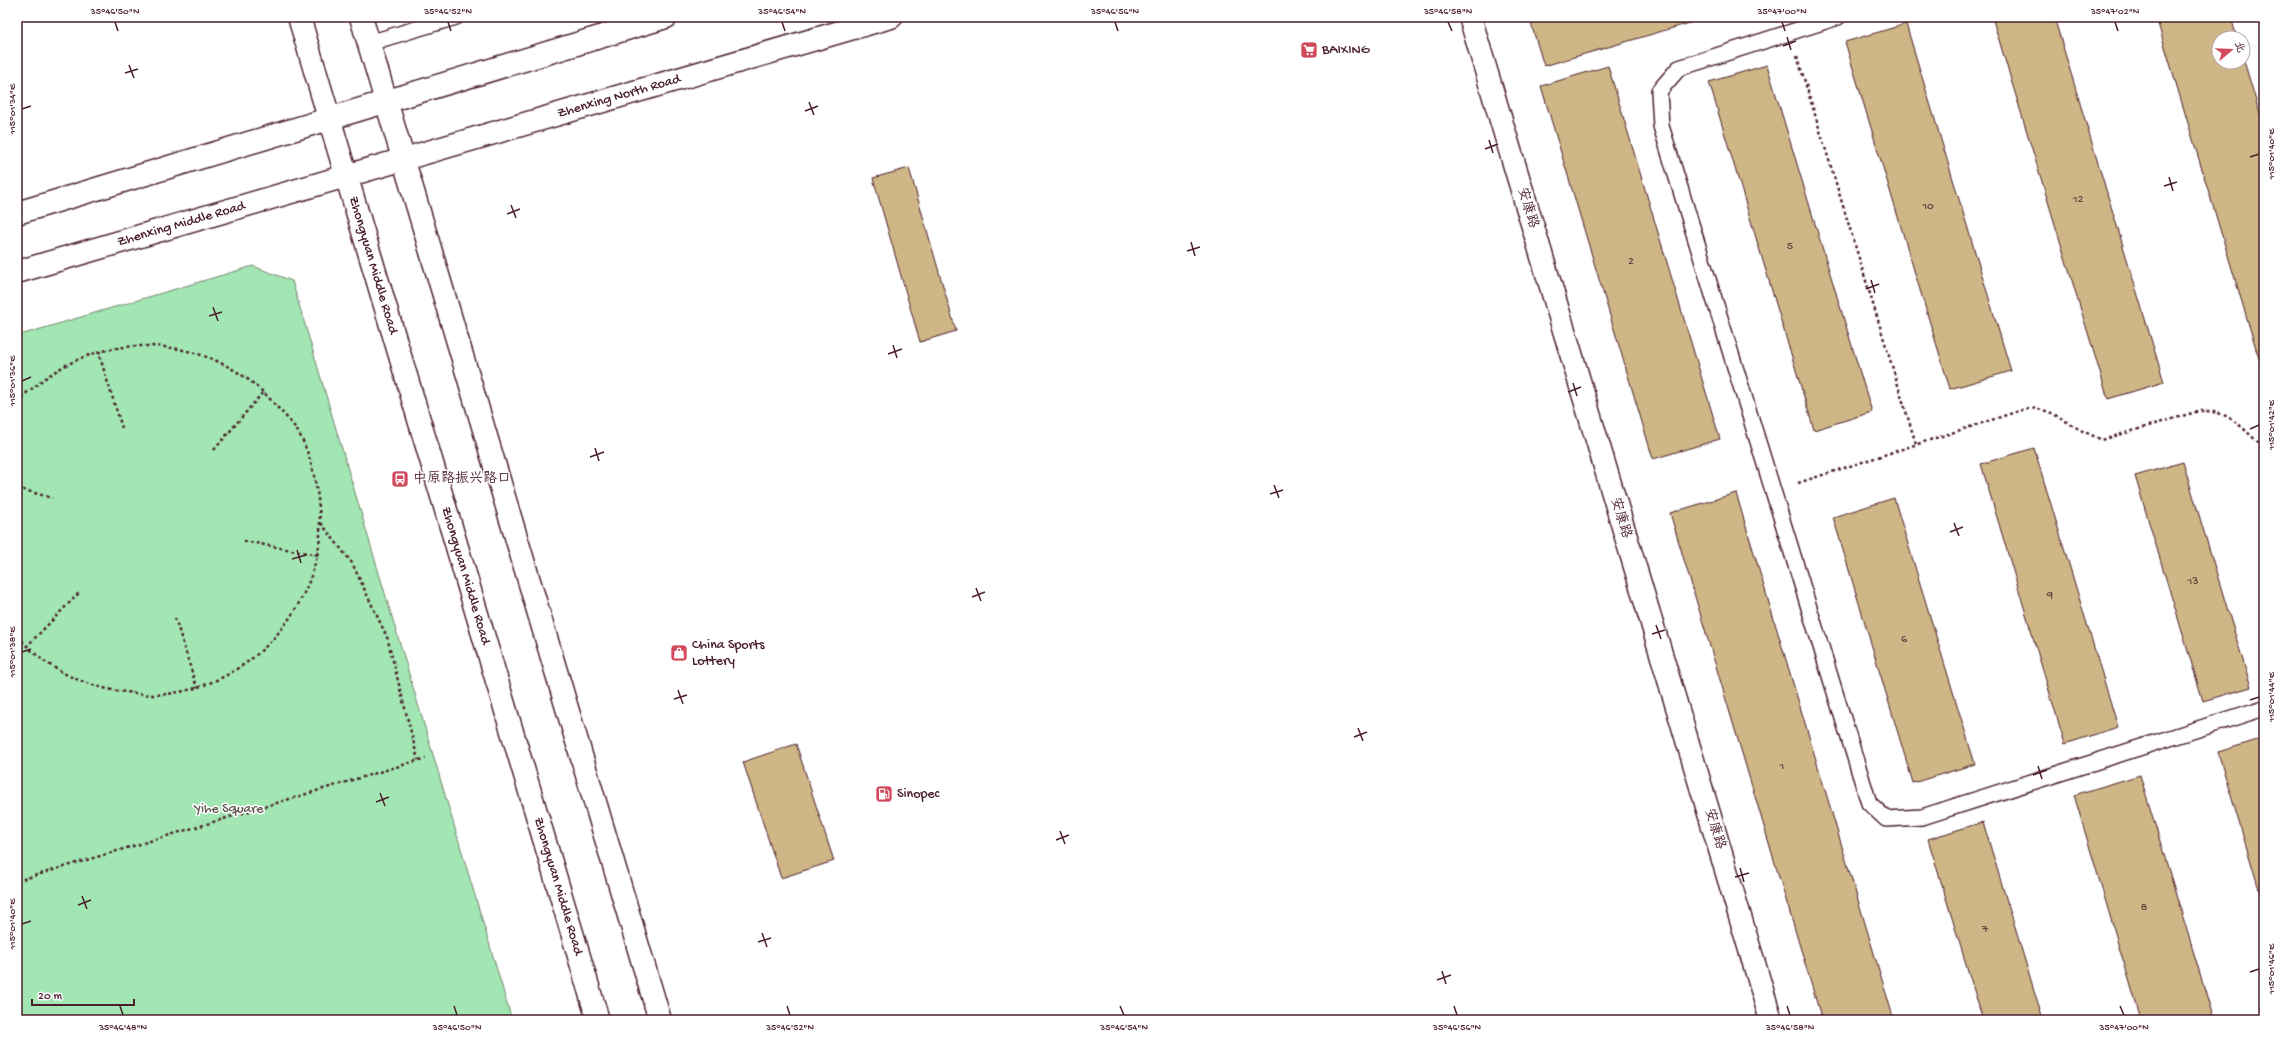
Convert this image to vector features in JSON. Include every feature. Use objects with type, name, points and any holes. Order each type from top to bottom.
[{"type":"street","name":"Zhongyuan Middle Road","points":[[299,17],[598,1020]]},
{"type":"street","points":[[361,17],[660,1020]]},
{"type":"street","points":[[17,213],[386,100],[666,17]]},
{"type":"street","name":"Zhenxing North Road","points":[[346,176],[891,17]]},
{"type":"street","name":"安康路","points":[[1470,17],[1771,1020]]},
{"type":"street","name":"Zhenxing Middle Road","points":[[17,272],[346,176]]},
{"type":"lane","points":[[369,43],[456,17]]},
{"type":"lane","points":[[1838,17],[1679,68],[1659,91],[1661,126],[1869,803],[1886,819],[1922,817],[2264,708]]},
{"type":"path","points":[[1790,33],[1916,444]]},
{"type":"path","points":[[17,402],[56,370],[98,351],[142,344],[186,349],[227,365],[264,390],[295,428],[315,473],[321,522],[318,555],[306,591],[288,624],[262,652],[231,673],[197,688],[152,695],[106,690],[63,674],[26,647],[17,636]]},
{"type":"path","points":[[98,351],[122,428]]},
{"type":"path","points":[[214,450],[264,390]]},
{"type":"path","points":[[1772,491],[2028,408],[2042,408],[2060,416],[2078,429],[2102,440],[2199,411],[2213,411],[2227,415],[2259,443],[2264,443]]},
{"type":"path","points":[[17,488],[52,498]]},
{"type":"path","points":[[321,522],[352,564],[387,637],[418,760]]},
{"type":"path","points":[[244,541],[318,555]]},
{"type":"path","points":[[26,647],[79,593]]},
{"type":"path","points":[[175,618],[197,688]]},
{"type":"path","points":[[17,881],[426,758]]},
{"type":"green space","name":"Yihe Square","points":[[253,266],[292,281],[512,1020],[17,1020],[17,336]]},
{"type":"building","points":[[1529,17],[1710,17],[1544,66]]},
{"type":"building","points":[[1992,17],[2054,17],[2164,382],[2108,399]]},
{"type":"building","points":[[2156,17],[2231,17],[2235,30],[2211,30],[2211,70],[2247,70],[2264,127],[2264,375]]},
{"type":"building","points":[[1906,24],[2011,371],[1950,389],[1845,42]]},
{"type":"building","points":[[1767,65],[1872,412],[1814,430],[1709,82]]},
{"type":"building","points":[[1608,66],[1720,439],[1653,459],[1541,86]]},
{"type":"building","points":[[909,168],[956,331],[920,342],[873,178]]},
{"type":"building","points":[[2034,448],[2118,727],[2065,744],[1981,464]]},
{"type":"building","points":[[2183,462],[2251,687],[2203,701],[2135,476]]},
{"type":"building","points":[[1736,493],[1894,1020],[1822,1020],[1670,513]]},
{"type":"building","points":[[1894,498],[1975,764],[1913,783],[1833,517]]},
{"type":"building","points":[[2264,738],[2264,906],[2218,752]]},
{"type":"building","points":[[796,744],[834,861],[781,878],[743,762]]},
{"type":"building","points":[[2140,775],[2214,1020],[2141,1020],[2074,795]]},
{"type":"building","points":[[1983,822],[2043,1020],[1983,1020],[1928,839]]},
{"type":"place","name":"BAIXING","points":[[1309,50]]},
{"type":"place","name":"中原路振兴路口","points":[[400,479]]},
{"type":"place","name":"China Sports Lottery","points":[[679,653]]},
{"type":"place","name":"Sinopec","points":[[884,794]]}]
